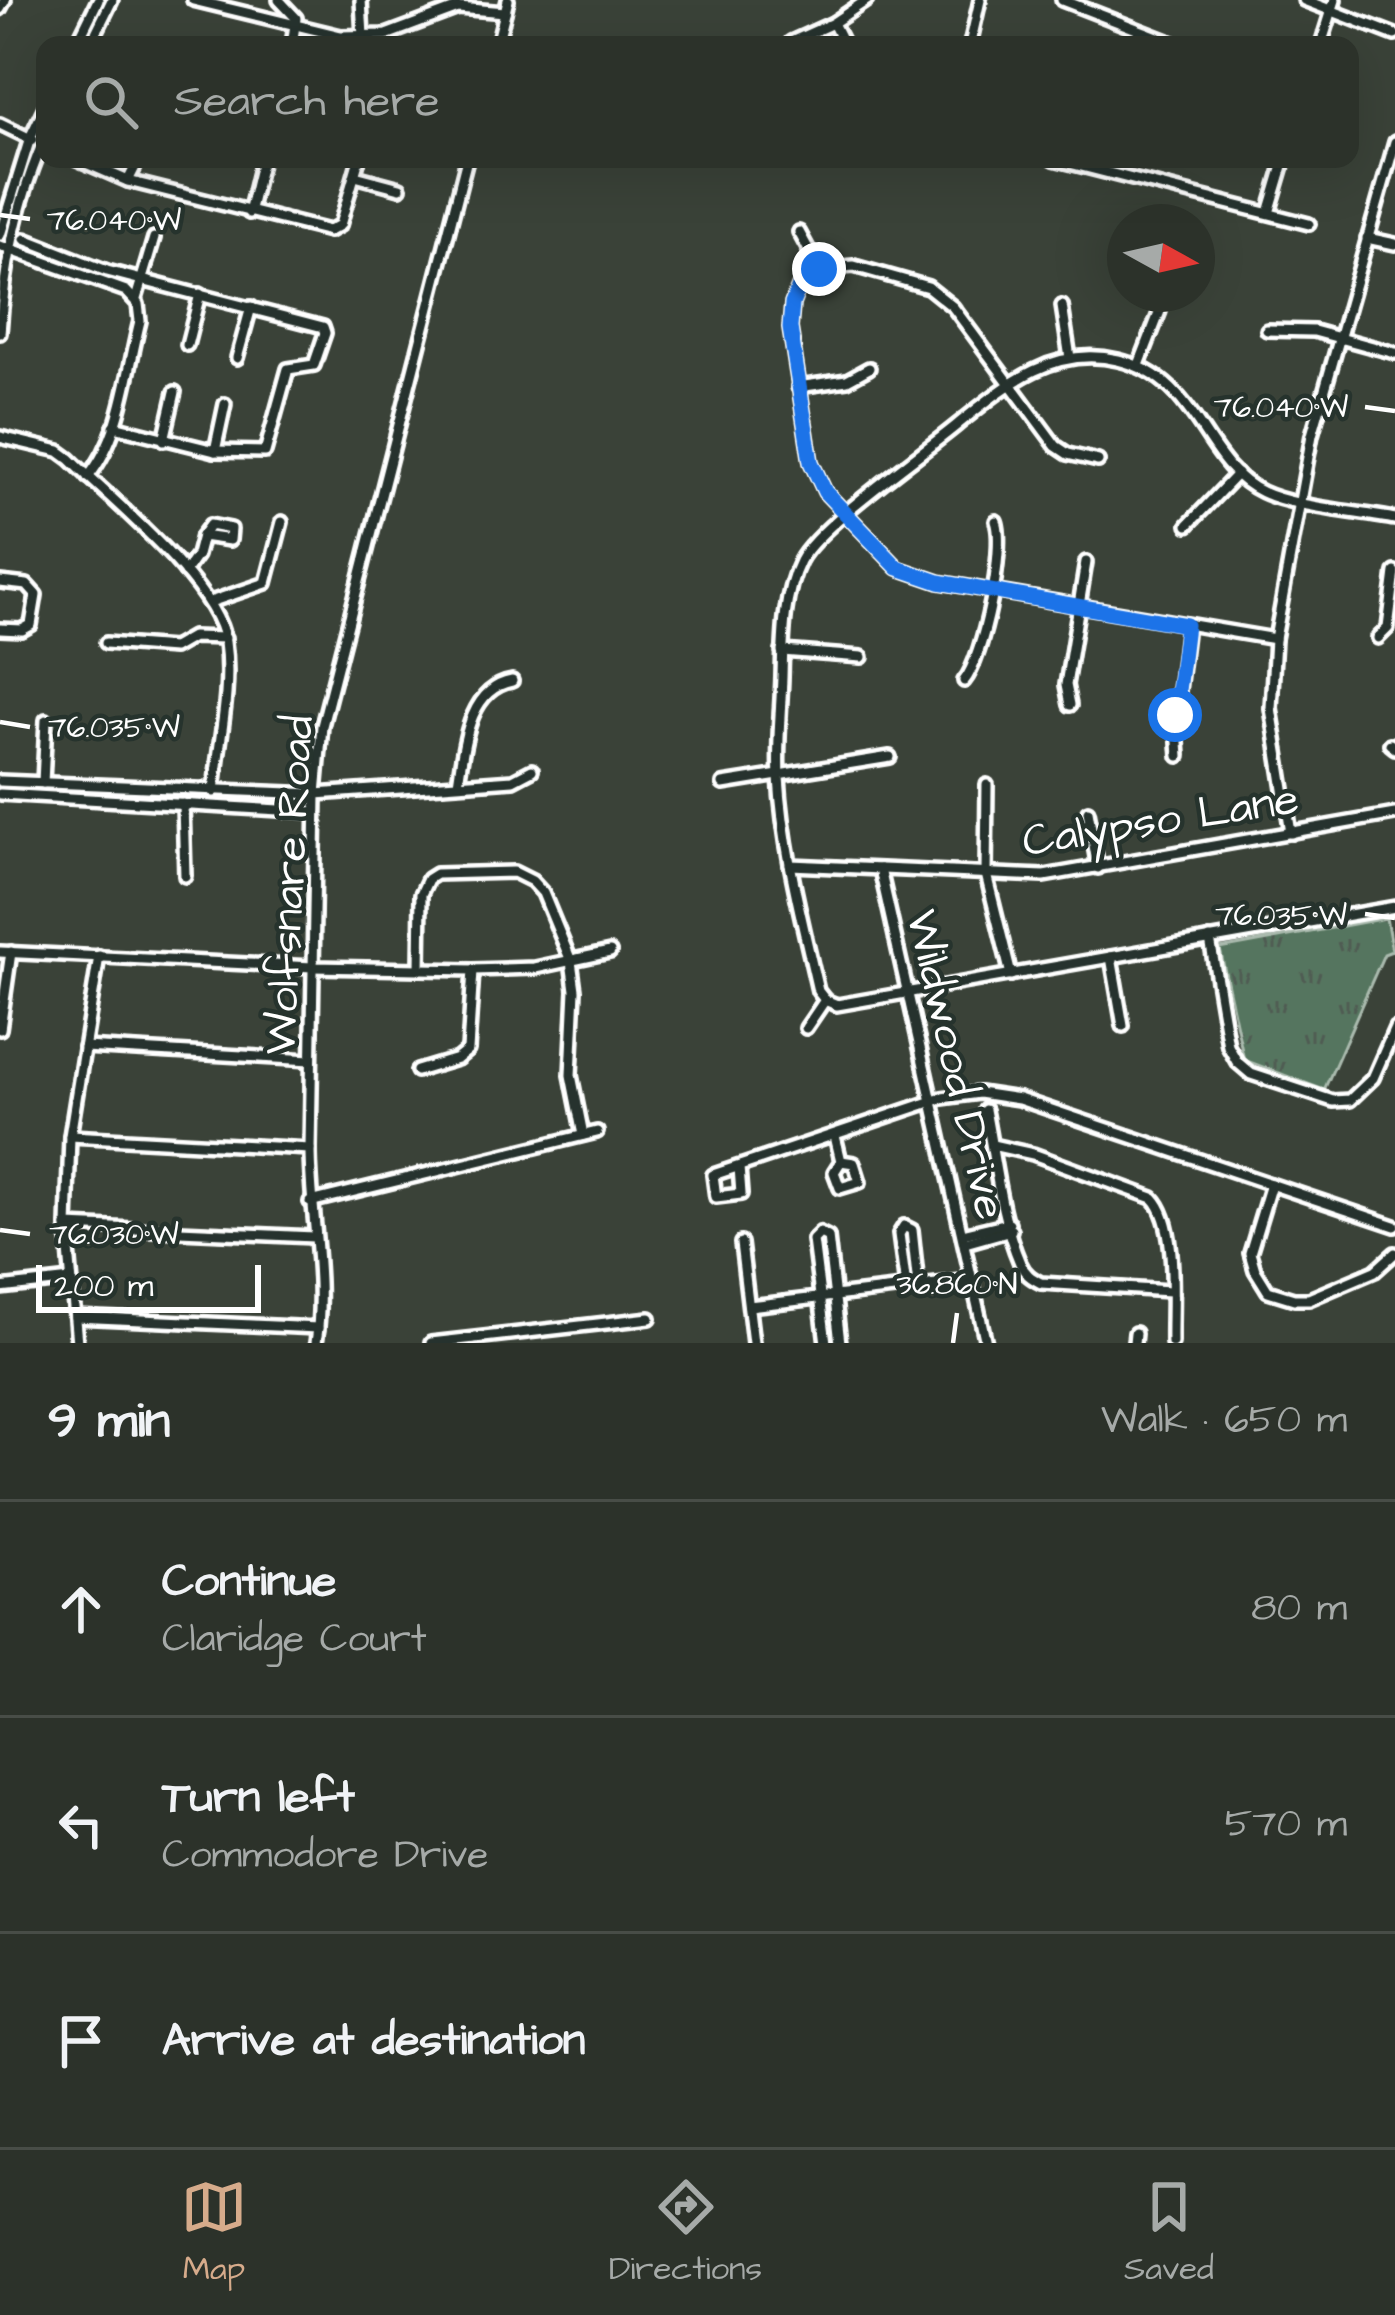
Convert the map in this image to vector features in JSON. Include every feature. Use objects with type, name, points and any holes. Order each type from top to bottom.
[{"type":"street","points":[[0,9],[5,0]]},
{"type":"street","points":[[80,36],[98,0]]},
{"type":"street","points":[[95,36],[112,0]]},
{"type":"street","points":[[193,0],[296,27],[356,36]]},
{"type":"street","points":[[265,19],[278,0],[293,12],[294,36]]},
{"type":"street","points":[[362,0],[363,36]]},
{"type":"street","points":[[804,36],[867,0]]},
{"type":"street","points":[[972,36],[980,0]]},
{"type":"street","points":[[1062,0],[1155,36]]},
{"type":"street","points":[[1304,0],[1333,6],[1395,35]]},
{"type":"street","points":[[395,36],[458,8],[507,6],[499,36]]},
{"type":"street","points":[[1324,36],[1333,6]]},
{"type":"street","points":[[833,23],[840,36]]},
{"type":"street","points":[[0,124],[36,140]]},
{"type":"street","points":[[0,235],[36,126]]},
{"type":"street","points":[[1291,832],[1271,708],[1275,639],[1312,434],[1395,142]]},
{"type":"street","points":[[0,333],[5,247],[36,164]]},
{"type":"street","points":[[97,168],[128,181],[249,213],[335,229],[357,168]]},
{"type":"street","points":[[128,181],[134,168]]},
{"type":"street","points":[[249,213],[260,168]]},
{"type":"street","name":"Wolfsnare Road","points":[[316,1343],[310,1149],[315,812],[322,726],[465,168]]},
{"type":"street","points":[[1092,168],[1309,224]]},
{"type":"street","points":[[1269,213],[1282,168]]},
{"type":"street","points":[[355,176],[400,188]]},
{"type":"street","points":[[800,232],[819,269]]},
{"type":"street","points":[[88,477],[106,451],[114,426],[140,321],[136,299],[154,238]]},
{"type":"street","points":[[1367,238],[1395,244]]},
{"type":"street","points":[[25,239],[82,263],[320,325],[325,333],[314,364],[289,369],[265,452],[215,451],[114,426]]},
{"type":"street","points":[[5,247],[126,290],[136,299]]},
{"type":"street","points":[[79,276],[82,263]]},
{"type":"street","points":[[1098,461],[1056,446],[953,307],[928,286],[854,266],[819,269],[800,284],[790,328],[811,462],[825,492],[898,568],[939,582],[1275,639]]},
{"type":"street","points":[[187,345],[200,294]]},
{"type":"street","points":[[237,358],[250,307]]},
{"type":"street","points":[[1062,307],[1070,358]]},
{"type":"street","points":[[1138,365],[1160,312]]},
{"type":"street","points":[[1267,330],[1315,331],[1395,353]]},
{"type":"street","points":[[1395,519],[1262,492],[1237,474],[1176,390],[1138,365],[1113,358],[1070,358],[1038,367],[1007,385],[845,515],[815,540],[800,561],[787,602],[782,651],[779,776],[790,866],[818,991],[825,1000],[842,1004],[1395,907]]},
{"type":"street","points":[[798,387],[847,380],[869,368]]},
{"type":"street","points":[[164,440],[175,392]]},
{"type":"street","points":[[215,451],[225,404]]},
{"type":"street","points":[[0,437],[59,451],[210,602],[225,638],[219,792],[223,806]]},
{"type":"street","points":[[1188,524],[1237,474]]},
{"type":"street","points":[[964,681],[976,661],[991,591],[1000,536],[996,521]]},
{"type":"street","points":[[210,602],[266,584],[282,522]]},
{"type":"street","points":[[185,572],[202,536]]},
{"type":"street","points":[[1070,705],[1066,685],[1086,562]]},
{"type":"street","points":[[1378,638],[1388,628],[1395,572]]},
{"type":"street","points":[[0,582],[27,585],[36,595],[31,625],[22,630],[0,629]]},
{"type":"street","points":[[1179,756],[1175,715],[1186,625]]},
{"type":"street","points":[[106,643],[173,648],[192,637],[225,638]]},
{"type":"street","points":[[782,651],[862,657]]},
{"type":"street","points":[[458,783],[479,702],[492,688],[512,681]]},
{"type":"street","points":[[43,783],[46,720]]},
{"type":"street","points":[[722,784],[890,757]]},
{"type":"street","points":[[0,782],[316,794],[513,780],[532,770]]},
{"type":"street","points":[[987,785],[986,874],[1011,975]]},
{"type":"street","points":[[85,799],[86,786]]},
{"type":"street","points":[[183,790],[185,876]]},
{"type":"street","points":[[0,794],[315,812]]},
{"type":"street","points":[[1088,811],[1098,868]]},
{"type":"street","name":"Calypso Lane","points":[[790,866],[1044,876],[1395,814]]},
{"type":"street","name":"Wildwood Drive","points":[[880,869],[986,1343]]},
{"type":"street","points":[[418,870],[428,879]]},
{"type":"street","points":[[428,879],[466,872],[523,874],[543,893],[571,961],[571,1075],[583,1136]]},
{"type":"street","points":[[420,969],[421,894],[428,879]]},
{"type":"street","points":[[1210,940],[1228,1046],[1251,1074],[1334,1102],[1350,1100],[1373,1078],[1395,1028]]},
{"type":"street","points":[[0,1029],[6,952],[473,970],[535,968],[610,952]]},
{"type":"street","points":[[77,1343],[67,1226],[70,1136],[99,956]]},
{"type":"street","points":[[1111,957],[1123,1026]]},
{"type":"street","points":[[417,1071],[457,1060],[468,1050],[473,970]]},
{"type":"street","points":[[806,1028],[825,1000]]},
{"type":"street","points":[[84,1047],[311,1060]]},
{"type":"street","points":[[739,1167],[932,1101],[979,1094],[1019,1099],[1395,1226]]},
{"type":"street","points":[[985,1110],[1010,1227],[1021,1266],[1030,1278],[1170,1291]]},
{"type":"street","points":[[310,1202],[597,1132]]},
{"type":"street","points":[[70,1136],[310,1149]]},
{"type":"street","points":[[835,1136],[842,1161]]},
{"type":"street","points":[[992,1145],[1034,1154],[1153,1198],[1168,1224],[1172,1343]]},
{"type":"street","points":[[1270,1184],[1250,1247],[1255,1270],[1268,1291],[1309,1299],[1375,1270],[1395,1253]]},
{"type":"street","points":[[67,1226],[314,1237]]},
{"type":"street","points":[[904,1226],[912,1230],[912,1287],[899,1234],[904,1226]]},
{"type":"street","points":[[964,1238],[1010,1227]]},
{"type":"street","points":[[826,1343],[813,1240],[820,1233],[828,1237],[840,1343]]},
{"type":"street","points":[[741,1243],[753,1343]]},
{"type":"street","points":[[0,1288],[71,1280]]},
{"type":"street","points":[[749,1306],[971,1280]]},
{"type":"street","points":[[75,1317],[318,1328]]},
{"type":"street","points":[[431,1343],[526,1338],[650,1318]]},
{"type":"green space","points":[[1386,918],[1392,951],[1384,954],[1324,1090],[1244,1060],[1220,949]]},
{"type":"route","points":[[819,269],[800,284],[790,328],[811,462],[825,492],[898,568],[939,582],[1186,625],[1175,715]]}]
